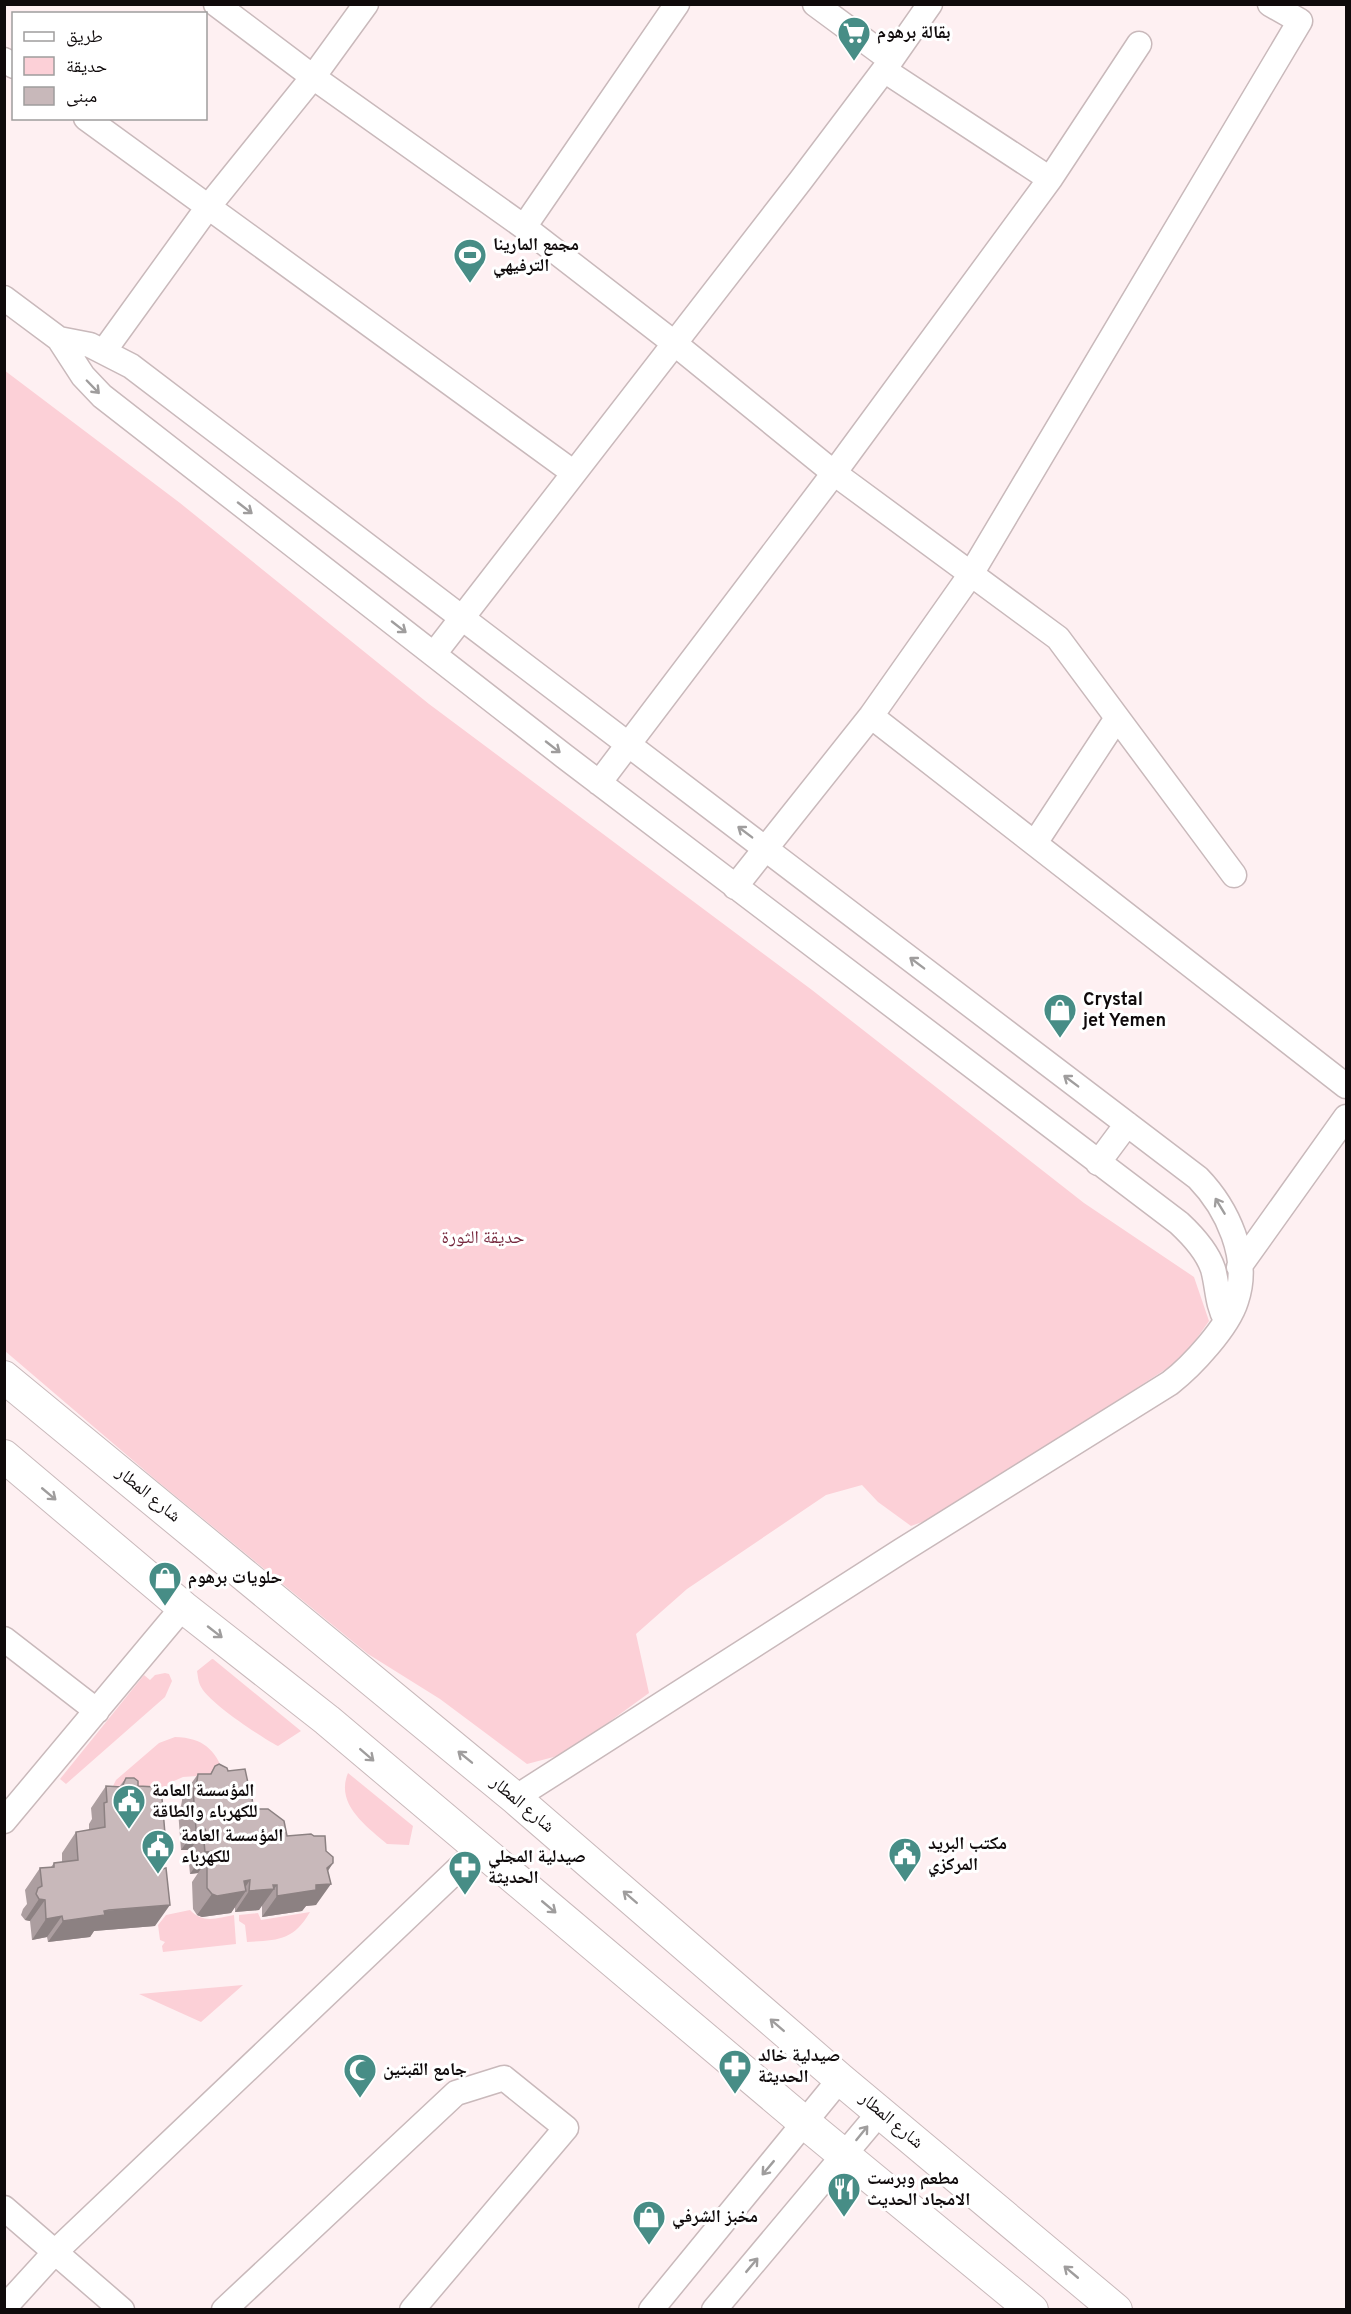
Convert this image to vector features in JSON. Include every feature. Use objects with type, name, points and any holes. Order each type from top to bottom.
[{"type":"main road","name":"شارع المطار","points":[[4,1377],[515,1798],[840,2079],[1116,2310]]},
{"type":"main road","points":[[4,1456],[183,1607],[327,1720],[805,2123],[1032,2310]]},
{"type":"street","points":[[216,4],[313,77],[524,227],[674,343],[834,473],[1058,638],[1234,875]]},
{"type":"street","points":[[104,351],[208,207],[313,77],[366,4]]},
{"type":"street","points":[[524,227],[677,4]]},
{"type":"street","points":[[815,4],[887,65],[1050,179]]},
{"type":"street","points":[[434,654],[887,65],[930,4]]},
{"type":"street","points":[[735,887],[871,716],[971,574],[1300,21],[1270,4]]},
{"type":"street","points":[[599,783],[834,473],[1050,179],[1139,44]]},
{"type":"street","points":[[89,120],[574,473]]},
{"type":"street","points":[[4,298],[59,339],[83,376],[102,396],[599,783],[1191,1233],[1208,1257],[1213,1270],[1219,1305],[1226,1320]]},
{"type":"street","points":[[59,339],[75,341],[104,351],[140,373],[463,617],[1198,1178],[1212,1192],[1232,1227],[1238,1257],[1237,1300],[1201,1355],[1170,1383],[910,1545],[515,1798]]},
{"type":"street","points":[[871,716],[1347,1086]]},
{"type":"street","points":[[1035,843],[1117,718]]},
{"type":"street","points":[[1238,1257],[1347,1117]]},
{"type":"street","points":[[1098,1163],[1127,1124]]},
{"type":"street","points":[[1208,1257],[1238,1257]]},
{"type":"street","points":[[4,1821],[183,1607]]},
{"type":"street","points":[[4,1639],[97,1711]]},
{"type":"street","points":[[4,2308],[55,2252],[479,1849]]},
{"type":"street","points":[[224,2310],[456,2093],[504,2078],[566,2128],[412,2310]]},
{"type":"street","points":[[651,2310],[840,2079]]},
{"type":"street","points":[[714,2310],[880,2112]]},
{"type":"street","points":[[4,2208],[122,2310]]},
{"type":"green space","name":"حديقة الثورة","points":[[4,370],[180,503],[429,704],[812,990],[1084,1203],[1194,1277],[1209,1321],[1183,1358],[939,1516],[911,1526],[878,1502],[862,1485],[826,1495],[687,1589],[636,1634],[649,1693],[565,1754],[527,1764],[440,1699],[368,1654],[156,1480],[5,1351]]},
{"type":"green space","points":[[212,1659],[301,1731],[278,1746],[223,1709],[205,1692],[198,1680],[197,1671]]},
{"type":"green space","points":[[169,1674],[172,1681],[165,1697],[66,1784],[60,1779],[144,1675],[150,1680],[155,1675]]},
{"type":"green space","points":[[175,1737],[194,1740],[207,1746],[217,1758],[225,1774],[183,1777],[174,1781],[169,1795],[127,1792],[128,1787],[113,1786],[116,1780],[159,1743]]},
{"type":"green space","points":[[348,1773],[413,1826],[409,1845],[387,1844],[362,1822],[349,1804],[346,1795],[345,1784]]},
{"type":"green space","points":[[190,1910],[205,1919],[234,1915],[236,1944],[163,1952],[162,1946],[165,1942],[160,1940],[158,1925],[166,1915]]},
{"type":"green space","points":[[310,1912],[304,1922],[291,1934],[268,1941],[247,1942],[245,1925],[239,1921],[239,1915],[258,1913],[261,1920]]},
{"type":"green space","points":[[243,1985],[201,2022],[139,1994]]},
{"type":"building","points":[[219,1764],[228,1771],[245,1769],[248,1783],[251,1783],[253,1809],[268,1809],[284,1821],[287,1836],[311,1834],[325,1836],[326,1851],[333,1857],[333,1863],[327,1868],[331,1884],[316,1885],[316,1890],[277,1896],[277,1885],[273,1885],[274,1889],[249,1891],[250,1880],[244,1881],[246,1891],[217,1896],[212,1894],[207,1888],[207,1860],[217,1858],[216,1851],[205,1852],[203,1832],[206,1832],[205,1829],[196,1829],[193,1789],[196,1788],[198,1774],[211,1774],[215,1766]]},
{"type":"building","points":[[126,1778],[134,1778],[138,1781],[138,1786],[156,1787],[158,1798],[162,1798],[165,1834],[159,1835],[162,1869],[166,1868],[170,1905],[109,1910],[104,1911],[105,1915],[63,1921],[62,1916],[46,1919],[45,1900],[39,1899],[36,1894],[38,1888],[42,1886],[40,1868],[54,1867],[54,1863],[78,1860],[76,1832],[105,1827],[106,1786],[122,1787]]},
{"type":"place","name":"بقالة برهوم","points":[[854,62]]},
{"type":"place","name":"مجمع المارينا الترفيهي","points":[[470,284]]},
{"type":"place","name":"Crystal jet Yemen","points":[[1060,1039]]},
{"type":"place","name":"حلويات برهوم","points":[[165,1607]]},
{"type":"place","name":"المؤسسة العامة للكهرباء والطاقة","points":[[129,1830]]},
{"type":"place","name":"المؤسسة العامة للكهرباء","points":[[158,1875]]},
{"type":"place","name":"مكتب البريد المركزي","points":[[905,1883]]},
{"type":"place","name":"صيدلية المجلي الحديثة","points":[[465,1896]]},
{"type":"place","name":"صيدلية خالد الحديثة","points":[[735,2095]]},
{"type":"place","name":"جامع القبتين","points":[[360,2099]]},
{"type":"place","name":"مطعم وبرست الامجاد الحديث","points":[[844,2218]]},
{"type":"place","name":"مخبز الشرفي","points":[[649,2246]]}]
